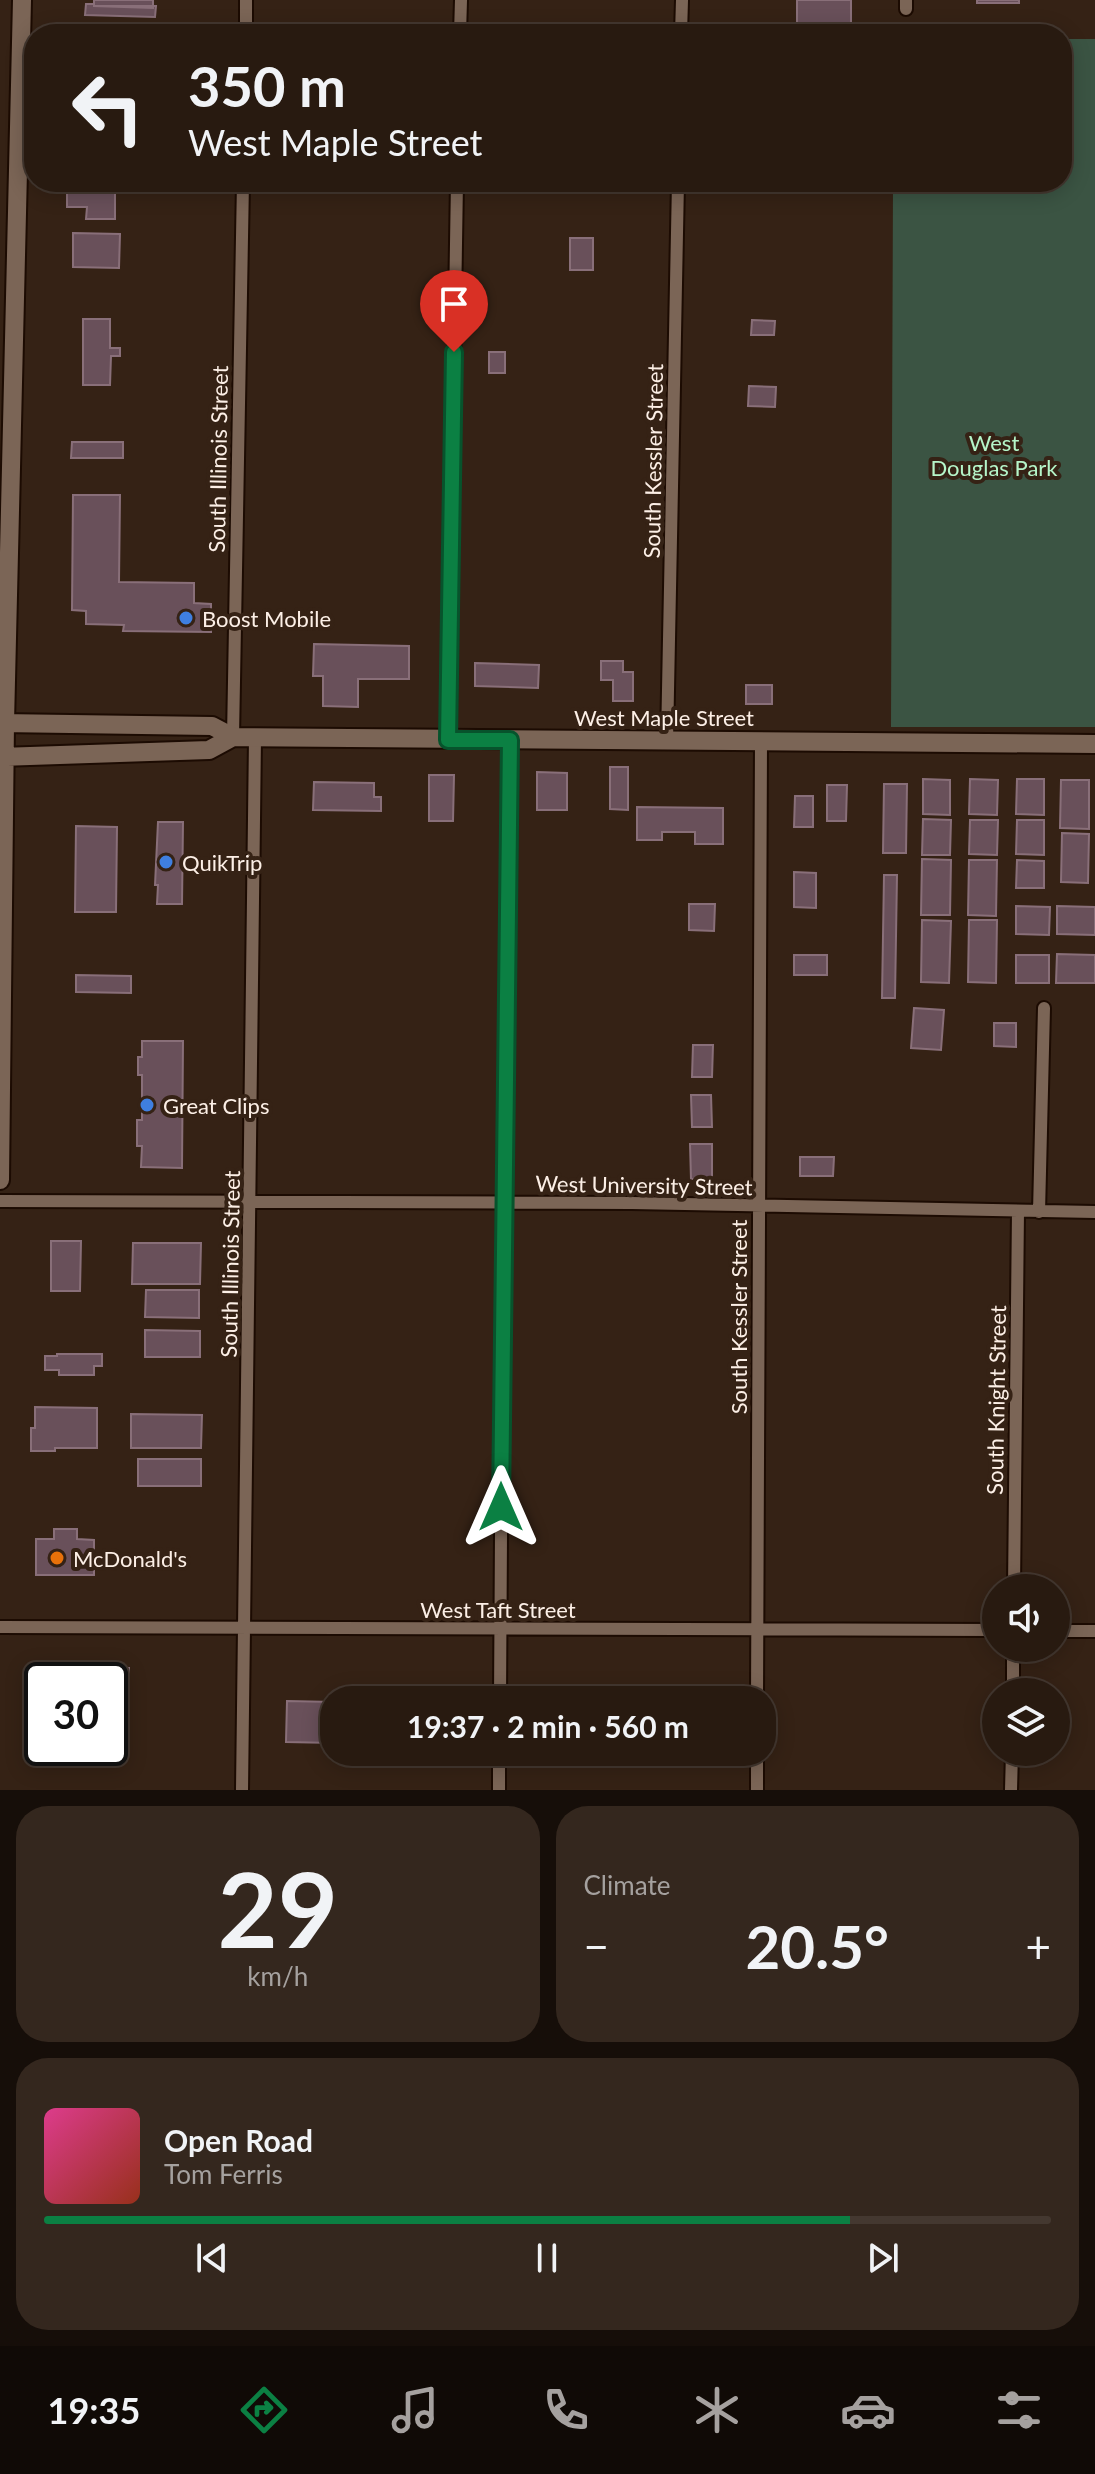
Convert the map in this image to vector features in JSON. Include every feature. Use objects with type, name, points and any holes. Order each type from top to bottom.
[{"type":"street","points":[[0,1180],[2,757],[22,0]]},
{"type":"street","points":[[246,0],[246,24]]},
{"type":"street","points":[[460,24],[461,0]]},
{"type":"street","points":[[681,24],[682,0]]},
{"type":"street","name":"South Illinois Street","points":[[233,737],[243,192]]},
{"type":"street","points":[[448,740],[457,192]]},
{"type":"street","name":"South Kessler Street","points":[[667,741],[678,192]]},
{"type":"street","name":"West Maple Street","points":[[3,723],[212,726],[233,737],[255,738],[1095,744]]},
{"type":"street","name":"West Maple Street","points":[[2,757],[209,750],[233,737]]},
{"type":"street","name":"South Illinois Street","points":[[242,1790],[255,738]]},
{"type":"street","points":[[500,1686],[510,740]]},
{"type":"street","name":"South Kessler Street","points":[[757,1686],[761,742]]},
{"type":"street","points":[[1039,1212],[1044,1008]]},
{"type":"street","name":"West University Street","points":[[0,1201],[503,1203],[1095,1212]]},
{"type":"street","name":"South Knight Street","points":[[1014,1574],[1018,1211]]},
{"type":"street","name":"West Taft Street","points":[[0,1627],[982,1630]]},
{"type":"street","points":[[1070,1631],[1095,1631]]},
{"type":"street","points":[[499,1766],[499,1790]]},
{"type":"street","points":[[757,1766],[757,1790]]},
{"type":"street","points":[[1011,1790],[1012,1766]]},
{"type":"green space","name":"West Douglas Park","points":[[1072,39],[1095,39],[1095,727],[891,727],[893,192],[1072,192]]},
{"type":"building","points":[[94,0],[153,0],[153,8],[94,6]]},
{"type":"building","points":[[797,0],[851,0],[851,24],[797,24]]},
{"type":"building","points":[[977,0],[1019,0],[1019,3],[977,3]]},
{"type":"building","points":[[86,4],[156,6],[155,17],[85,15]]},
{"type":"building","points":[[67,192],[115,192],[115,219],[86,219],[87,207],[67,207]]},
{"type":"building","points":[[73,233],[120,234],[119,268],[73,267]]},
{"type":"building","points":[[570,238],[593,238],[593,270],[570,270]]},
{"type":"building","points":[[83,319],[110,319],[110,348],[120,348],[120,356],[111,356],[110,385],[83,385]]},
{"type":"building","points":[[752,320],[775,321],[774,335],[751,335]]},
{"type":"building","points":[[489,352],[505,352],[505,373],[489,373]]},
{"type":"building","points":[[749,386],[776,387],[775,407],[748,406]]},
{"type":"building","points":[[72,442],[123,442],[123,458],[71,458]]},
{"type":"building","points":[[73,495],[120,495],[119,582],[194,583],[194,603],[211,604],[211,632],[123,631],[124,625],[86,624],[86,611],[72,610]]},
{"type":"building","points":[[314,644],[409,646],[409,679],[358,679],[358,707],[323,706],[323,676],[313,676]]},
{"type":"building","points":[[601,661],[623,661],[623,672],[633,672],[633,701],[613,701],[613,680],[601,680]]},
{"type":"building","points":[[475,663],[539,665],[538,688],[475,686]]},
{"type":"building","points":[[746,685],[772,685],[772,704],[746,704]]},
{"type":"building","points":[[610,767],[628,767],[628,810],[610,809]]},
{"type":"building","points":[[537,772],[567,773],[567,810],[537,810]]},
{"type":"building","points":[[429,775],[454,775],[453,821],[429,821]]},
{"type":"building","points":[[923,779],[950,780],[950,815],[923,814]]},
{"type":"building","points":[[970,779],[998,780],[997,815],[969,814]]},
{"type":"building","points":[[1017,779],[1044,779],[1044,815],[1016,814]]},
{"type":"building","points":[[1061,780],[1089,780],[1089,829],[1060,828]]},
{"type":"building","points":[[314,782],[374,783],[374,797],[381,797],[381,811],[313,810]]},
{"type":"building","points":[[884,784],[907,784],[906,853],[883,853]]},
{"type":"building","points":[[827,785],[847,785],[846,821],[827,821]]},
{"type":"building","points":[[795,796],[813,796],[813,827],[794,827]]},
{"type":"building","points":[[637,807],[723,808],[723,844],[695,844],[695,832],[662,832],[662,840],[637,840]]},
{"type":"building","points":[[923,819],[951,820],[950,855],[922,855]]},
{"type":"building","points":[[970,820],[998,820],[997,855],[969,854]]},
{"type":"building","points":[[1017,820],[1044,820],[1044,855],[1016,854]]},
{"type":"building","points":[[158,822],[183,822],[182,904],[157,904]]},
{"type":"building","points":[[76,826],[117,827],[116,912],[75,912]]},
{"type":"building","points":[[1062,833],[1089,834],[1088,883],[1061,882]]},
{"type":"building","points":[[922,859],[951,860],[950,915],[921,915]]},
{"type":"building","points":[[969,860],[997,860],[996,916],[968,915]]},
{"type":"building","points":[[1017,860],[1044,861],[1044,888],[1016,888]]},
{"type":"building","points":[[794,872],[816,873],[816,908],[794,907]]},
{"type":"building","points":[[884,875],[897,875],[895,998],[882,998]]},
{"type":"building","points":[[689,904],[715,904],[714,931],[689,930]]},
{"type":"building","points":[[1016,906],[1050,907],[1049,935],[1016,934]]},
{"type":"building","points":[[1057,906],[1095,907],[1095,935],[1057,934]]},
{"type":"building","points":[[922,920],[951,921],[949,983],[921,982]]},
{"type":"building","points":[[969,920],[997,920],[996,983],[968,982]]},
{"type":"building","points":[[1057,954],[1095,955],[1095,983],[1056,983]]},
{"type":"building","points":[[794,955],[827,955],[827,975],[794,975]]},
{"type":"building","points":[[1016,955],[1049,955],[1049,983],[1016,983]]},
{"type":"building","points":[[76,975],[131,976],[131,993],[76,992]]},
{"type":"building","points":[[914,1008],[944,1010],[941,1050],[911,1048]]},
{"type":"building","points":[[994,1023],[1016,1023],[1016,1047],[994,1046]]},
{"type":"building","points":[[142,1041],[183,1041],[182,1168],[141,1167],[142,1146],[137,1146],[137,1120],[142,1120],[142,1075],[138,1075],[138,1057],[142,1057]]},
{"type":"building","points":[[693,1045],[713,1045],[712,1077],[692,1077]]},
{"type":"building","points":[[691,1095],[711,1095],[712,1127],[692,1127]]},
{"type":"building","points":[[690,1144],[712,1144],[712,1179],[691,1179]]},
{"type":"building","points":[[800,1157],[834,1157],[833,1176],[800,1176]]},
{"type":"building","points":[[51,1241],[81,1241],[80,1291],[51,1291]]},
{"type":"building","points":[[133,1243],[201,1243],[200,1284],[132,1284]]},
{"type":"building","points":[[146,1290],[199,1290],[199,1318],[145,1317]]},
{"type":"building","points":[[145,1330],[200,1331],[200,1357],[145,1357]]},
{"type":"building","points":[[102,1354],[102,1366],[94,1366],[94,1375],[59,1375],[59,1370],[45,1370],[45,1356]]},
{"type":"building","points":[[35,1407],[97,1408],[97,1448],[31,1451]]},
{"type":"building","points":[[131,1414],[202,1415],[201,1448],[131,1448]]},
{"type":"building","points":[[138,1459],[201,1459],[201,1486],[138,1486]]},
{"type":"building","points":[[54,1529],[77,1529],[77,1539],[94,1540],[94,1575],[36,1575],[36,1539],[54,1539]]},
{"type":"building","points":[[287,1701],[320,1702],[320,1743],[286,1742]]},
{"type":"place","name":"Boost Mobile","points":[[186,618]]},
{"type":"place","name":"QuikTrip","points":[[166,862]]},
{"type":"place","name":"Great Clips","points":[[147,1105]]},
{"type":"place","name":"McDonald's","points":[[57,1558]]},
{"type":"route","points":[[454,352],[448,740],[510,740],[501,1507]]}]
